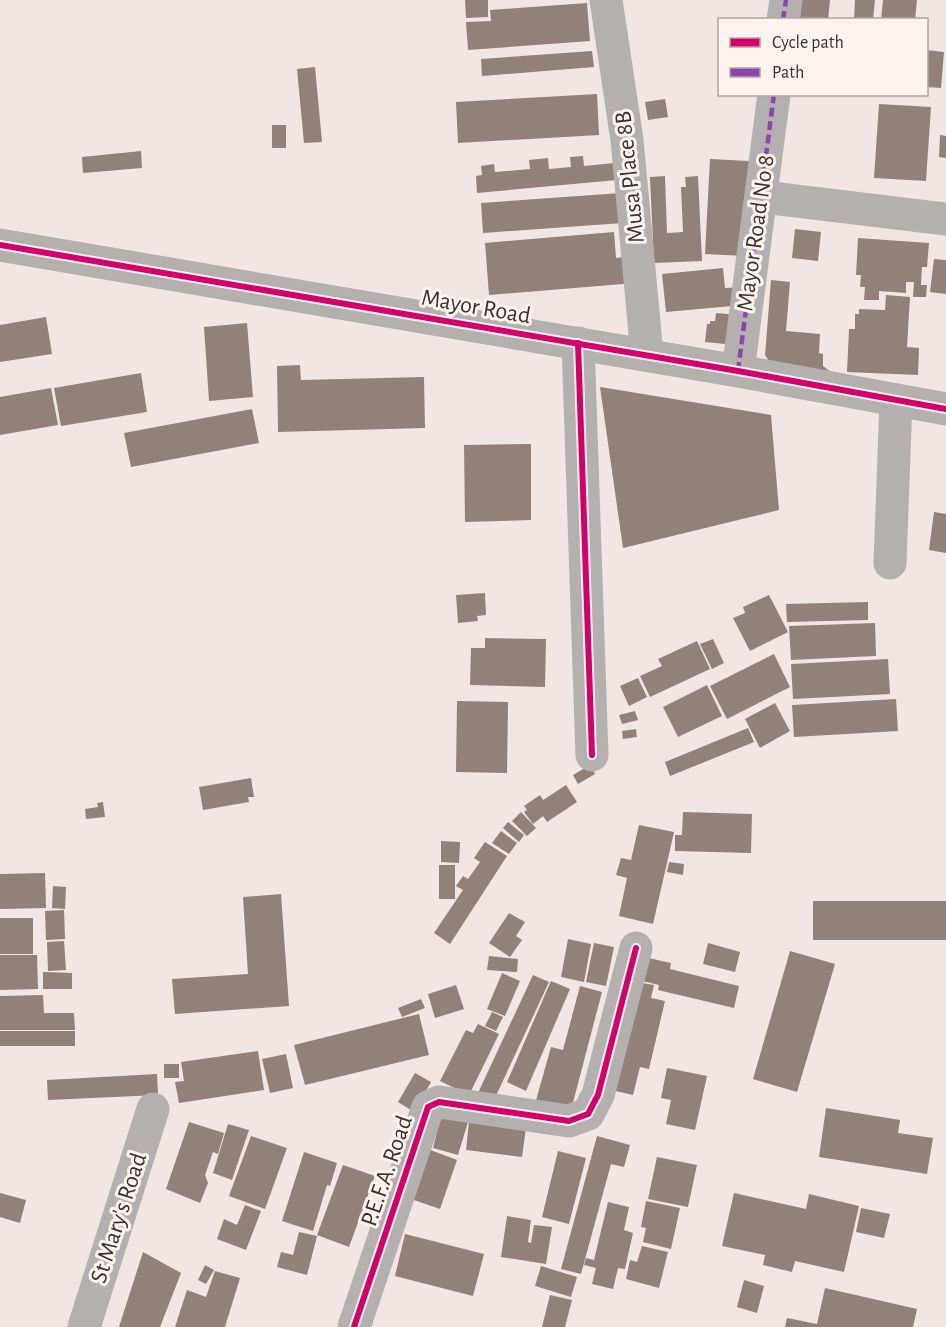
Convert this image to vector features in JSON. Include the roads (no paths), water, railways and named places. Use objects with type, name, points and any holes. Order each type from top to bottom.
[{"type":"street","name":"Musa Place 8B","points":[[606,0],[627,140],[647,355]]},
{"type":"street","points":[[783,18],[786,0]]},
{"type":"street","name":"Mayor Road No 8","points":[[738,371],[774,96]]},
{"type":"street","points":[[762,197],[946,219]]},
{"type":"street","name":"Mayor Road","points":[[0,245],[578,343],[946,409]]},
{"type":"street","points":[[578,343],[592,755]]},
{"type":"street","points":[[890,563],[896,400]]},
{"type":"street","name":"P.E.F.A. Road","points":[[354,1327],[428,1107],[439,1102],[569,1121],[588,1114],[598,1095],[636,948]]},
{"type":"street","name":"St Mary's Road","points":[[84,1327],[153,1109]]}]
